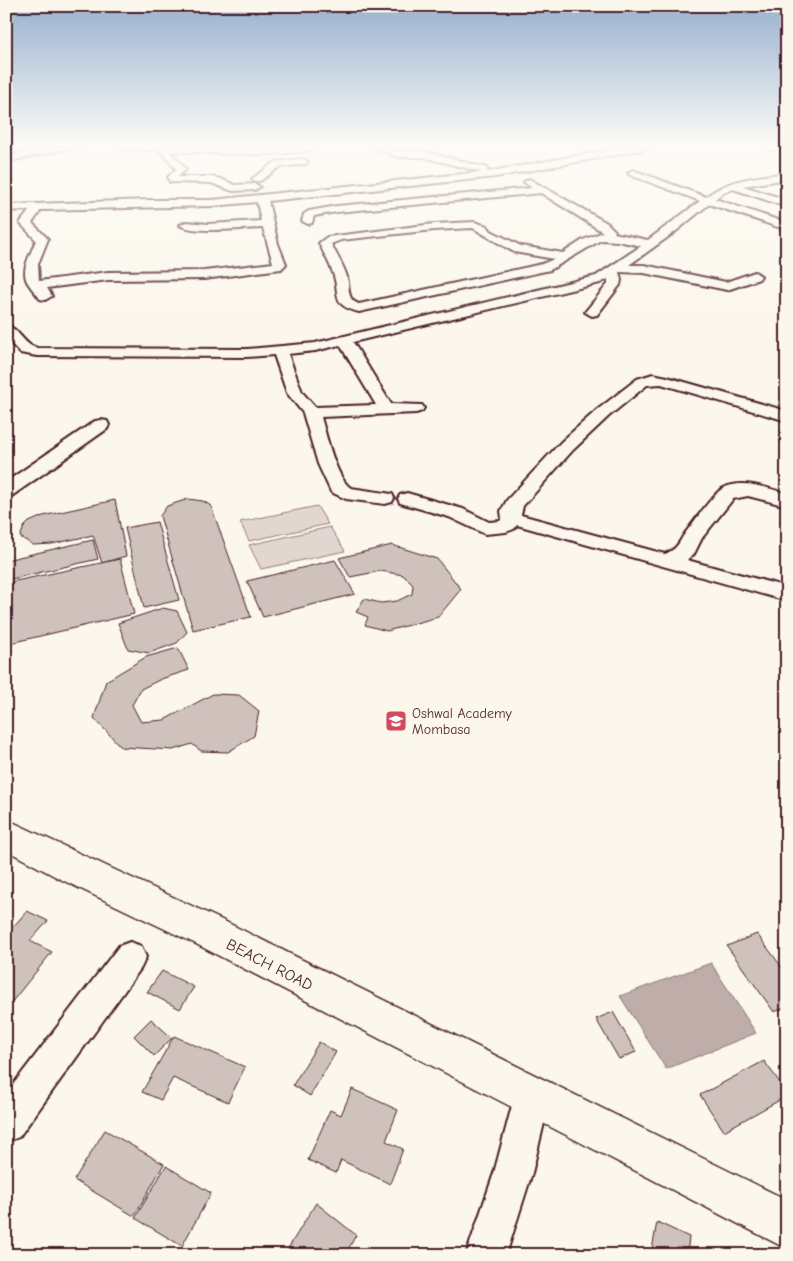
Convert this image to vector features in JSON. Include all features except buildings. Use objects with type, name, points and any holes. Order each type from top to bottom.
[{"type":"main road","name":"BEACH ROAD","points":[[6,833],[73,868],[209,932],[532,1098],[787,1225]]},
{"type":"street","points":[[6,208],[108,205]]},
{"type":"street","points":[[36,286],[103,276],[204,275],[277,266],[280,264],[272,244],[264,205]]},
{"type":"street","points":[[308,221],[310,214],[337,209],[382,205]]},
{"type":"street","points":[[568,205],[603,225],[609,231],[607,236]]},
{"type":"street","points":[[6,329],[25,350],[37,352],[180,354],[280,351],[315,347],[600,279],[701,205]]},
{"type":"street","points":[[724,205],[787,227]]},
{"type":"street","points":[[37,208],[26,223],[42,239],[32,261],[32,279],[46,297]]},
{"type":"street","points":[[766,221],[787,218]]},
{"type":"street","points":[[186,225],[208,228],[268,224]]},
{"type":"street","points":[[566,257],[518,249],[487,233],[483,228],[474,225],[341,237],[331,239],[325,243],[341,277],[342,292],[346,302],[351,306],[359,308],[546,266],[566,257],[596,237],[607,236],[649,244]]},
{"type":"street","points":[[614,270],[644,269],[727,286],[755,276]]},
{"type":"street","points":[[592,312],[614,286],[614,270]]},
{"type":"street","points":[[344,340],[386,408]]},
{"type":"street","points":[[280,351],[295,393],[312,412],[327,464],[338,488],[346,493],[385,498]]},
{"type":"street","points":[[407,499],[456,513],[485,528],[499,528],[507,525],[512,518],[511,511],[514,504],[548,465],[603,413],[644,381],[653,379],[787,416]]},
{"type":"street","points":[[312,412],[416,408]]},
{"type":"street","points":[[6,491],[101,425]]},
{"type":"street","points":[[669,560],[687,550],[693,537],[726,494],[732,491],[758,492],[787,500]]},
{"type":"street","points":[[512,518],[787,594]]},
{"type":"street","points":[[6,1124],[130,957]]},
{"type":"street","points":[[486,1255],[513,1173],[532,1098]]},
{"type":"shaded area","points":[[317,506],[328,524],[249,541],[240,522]]},
{"type":"shaded area","points":[[330,527],[345,551],[261,569],[249,545]]},
{"type":"shaded area","points":[[711,963],[756,1033],[666,1069],[620,996]]},
{"type":"place","name":"Oshwal Academy Mombasa","points":[[396,721]]}]
